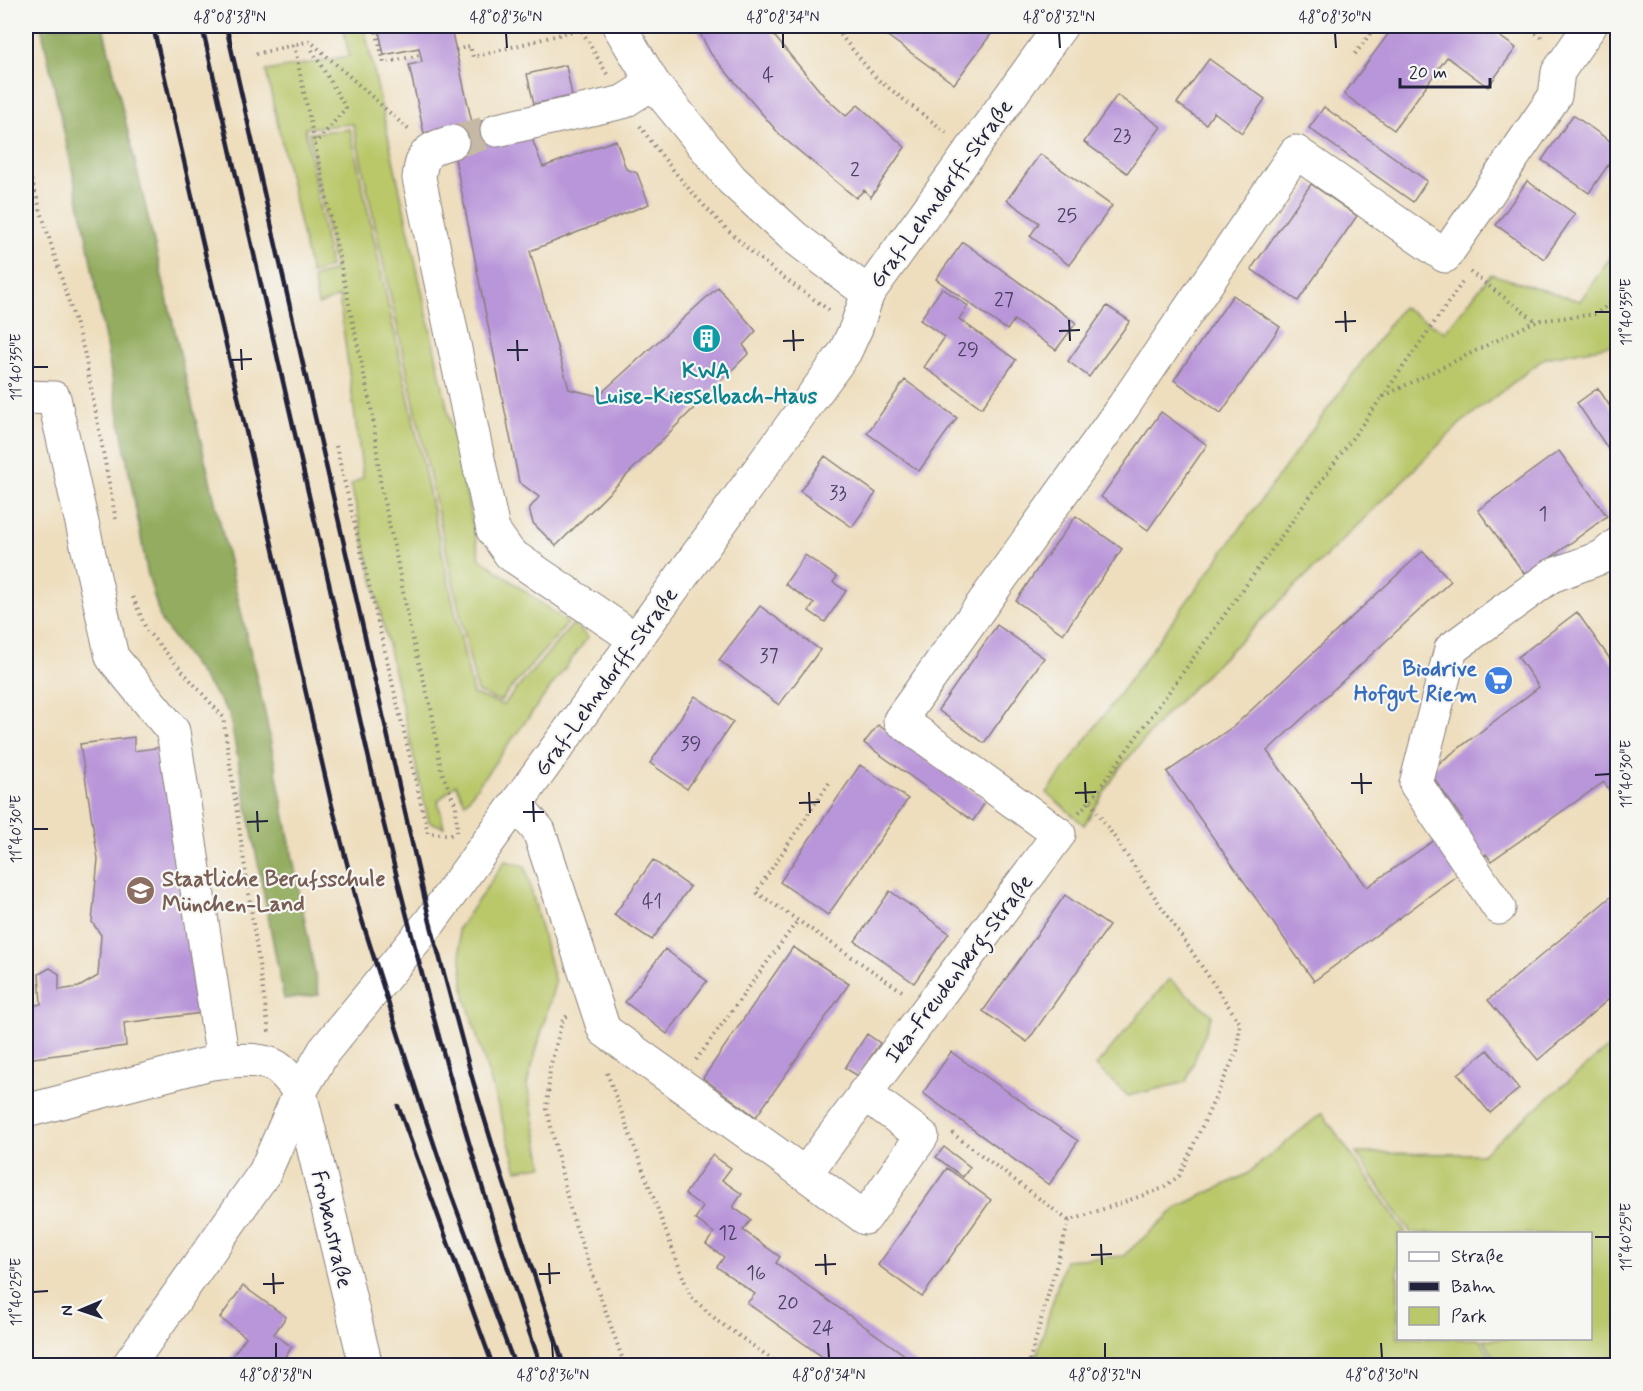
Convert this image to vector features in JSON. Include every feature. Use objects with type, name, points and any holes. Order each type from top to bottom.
[{"type":"street","points":[[619,26],[652,83],[732,180],[794,237],[868,293]]},
{"type":"street","name":"Graf-Lehndorff-Straße","points":[[128,1365],[265,1172],[300,1092],[324,1051],[430,922],[845,352],[868,293],[1061,26]]},
{"type":"street","points":[[1059,834],[900,720],[1123,406],[1296,152],[1445,256],[1555,96],[1558,72],[1590,26]]},
{"type":"street","points":[[498,130],[623,102],[652,83]]},
{"type":"street","points":[[441,145],[421,162],[419,178],[493,530],[510,554],[635,639]]},
{"type":"street","points":[[26,397],[54,398],[112,657],[173,731],[217,1062]]},
{"type":"street","points":[[1499,908],[1416,784],[1451,649],[1551,576],[1602,557],[1617,544]]},
{"type":"street","points":[[517,805],[539,831],[604,1030],[865,1218],[922,1136],[864,1093]]},
{"type":"street","name":"Ika-Freudenberg-Straße","points":[[805,1174],[1059,834]]},
{"type":"street","points":[[26,1111],[217,1062],[255,1061],[274,1065],[300,1092]]},
{"type":"street","name":"Frobenstraße","points":[[300,1092],[366,1365]]},
{"type":"path","points":[[375,26],[384,63],[420,55]]},
{"type":"path","points":[[456,50],[470,46],[472,57],[581,31],[593,26]]},
{"type":"path","points":[[833,26],[877,79],[971,151]]},
{"type":"path","points":[[838,32],[844,26]]},
{"type":"path","points":[[1355,54],[1376,26]]},
{"type":"path","points":[[256,54],[310,41],[441,145]]},
{"type":"path","points":[[294,45],[373,417],[381,488],[411,633],[432,712],[441,770],[456,806],[457,836],[428,833],[336,446]]},
{"type":"path","points":[[312,50],[346,108],[315,145]]},
{"type":"path","points":[[26,163],[84,351],[119,531]]},
{"type":"path","points":[[1059,834],[1090,801],[1382,398],[1470,272],[1536,321]]},
{"type":"path","points":[[1382,398],[1536,321],[1596,314],[1617,298]]},
{"type":"path","points":[[129,588],[147,631],[222,717],[274,1065]]},
{"type":"path","points":[[829,783],[756,892],[928,1008]]},
{"type":"path","points":[[1069,1221],[1161,1189],[1179,1176],[1238,1051],[1240,1023],[1090,801]]},
{"type":"path","points":[[680,1083],[798,920]]},
{"type":"path","points":[[590,991],[562,1022],[550,1068],[547,1109],[571,1213],[626,1365]]},
{"type":"path","points":[[604,1030],[602,1055],[611,1084],[690,1296],[719,1322],[782,1365]]},
{"type":"path","points":[[922,1136],[935,1120],[1069,1221]]},
{"type":"path","points":[[1028,1365],[1069,1221]]},
{"type":"green space","points":[[41,26],[103,26],[266,718],[319,995],[284,999],[229,713],[161,621],[147,571],[85,229]]},
{"type":"green space","points":[[343,26],[364,26],[480,558],[568,623],[500,701],[477,692],[353,124],[305,128],[330,267],[311,274],[266,71],[349,56]]},
{"type":"green space","points":[[350,129],[473,694],[503,705],[573,624],[588,637],[465,803],[456,784],[438,801],[444,827],[429,822],[351,485],[363,477],[339,297],[318,305],[313,278],[335,270],[309,133]]},
{"type":"green space","points":[[1617,248],[1617,344],[1545,358],[1461,423],[1167,713],[1119,769],[1084,825],[1047,793],[1402,307],[1445,332],[1491,274],[1580,301]]},
{"type":"green space","points":[[505,861],[525,866],[555,983],[527,1084],[543,1166],[517,1170],[465,996],[458,929]]},
{"type":"green space","points":[[1169,979],[1212,1015],[1186,1082],[1128,1096],[1096,1066]]},
{"type":"green space","points":[[1617,1040],[1617,1365],[1501,1365],[1484,1340],[1592,1340],[1592,1232],[1410,1232],[1356,1153],[1482,1154]]},
{"type":"green space","points":[[1322,1113],[1405,1232],[1397,1232],[1397,1340],[1480,1340],[1498,1365],[1034,1365],[1065,1260],[1123,1256],[1178,1207],[1247,1174]]},
{"type":"building","name":"KWA Luise-Kiesselbach-Haus","points":[[378,26],[483,26],[452,33],[472,123],[495,118],[529,131],[543,167],[616,140],[626,169],[637,173],[649,204],[530,251],[569,389],[598,396],[718,287],[756,331],[743,345],[749,353],[556,546],[533,523],[529,509],[539,497],[519,482],[449,128],[424,133],[409,65],[422,62],[419,48],[384,55]]},
{"type":"building","points":[[696,26],[766,26],[824,96],[846,116],[858,105],[905,147],[871,197],[864,190],[856,198],[781,136],[711,54]]},
{"type":"building","points":[[881,26],[997,26],[954,84],[878,29]]},
{"type":"building","points":[[1394,26],[1485,26],[1516,48],[1488,87],[1447,57],[1394,130],[1344,94]]},
{"type":"building","points":[[1209,59],[1265,99],[1242,133],[1214,112],[1206,124],[1177,103]]},
{"type":"building","points":[[566,65],[572,96],[534,104],[527,74]]},
{"type":"building","points":[[1117,95],[1161,127],[1127,173],[1084,142]]},
{"type":"building","points":[[1324,107],[1427,181],[1413,202],[1309,128]]},
{"type":"building","points":[[1573,115],[1617,146],[1617,152],[1589,193],[1542,160]]},
{"type":"building","points":[[1040,154],[1112,206],[1069,265],[1030,236],[1039,223],[1007,200]]},
{"type":"building","points":[[1527,181],[1575,214],[1544,259],[1496,225]]},
{"type":"building","points":[[1311,184],[1357,216],[1298,301],[1251,269]]},
{"type":"building","points":[[963,242],[1076,323],[1056,350],[1014,320],[1007,330],[936,279]]},
{"type":"building","points":[[942,288],[968,306],[959,319],[1016,360],[982,408],[924,367],[945,337],[920,320]]},
{"type":"building","points":[[1233,295],[1280,327],[1221,413],[1174,380]]},
{"type":"building","points":[[1107,306],[1130,321],[1089,377],[1068,361]]},
{"type":"building","points":[[905,380],[957,418],[919,471],[867,433]]},
{"type":"building","points":[[1598,388],[1617,417],[1617,462],[1577,403]]},
{"type":"building","points":[[1161,412],[1207,445],[1148,530],[1101,497]]},
{"type":"building","points":[[1559,451],[1607,516],[1526,576],[1478,510]]},
{"type":"building","points":[[825,456],[876,493],[852,527],[800,491]]},
{"type":"building","points":[[1076,516],[1122,549],[1063,634],[1016,601]]},
{"type":"building","points":[[1423,551],[1451,581],[1267,751],[1367,887],[1463,820],[1429,771],[1539,687],[1518,657],[1577,612],[1617,669],[1617,802],[1604,782],[1491,861],[1486,854],[1314,981],[1167,772],[1234,726]]},
{"type":"building","points":[[805,555],[837,577],[833,582],[846,591],[825,622],[809,611],[814,604],[785,584]]},
{"type":"building","points":[[760,606],[820,650],[779,705],[719,660]]},
{"type":"building","points":[[997,625],[1044,658],[984,743],[938,710]]},
{"type":"building","points":[[695,696],[733,722],[687,789],[650,763]]},
{"type":"building","points":[[878,725],[986,801],[973,821],[864,743]]},
{"type":"building","name":"Staatliche Berufsschule München-Land","points":[[134,737],[134,751],[169,746],[202,1013],[124,1023],[126,1046],[26,1059],[26,1007],[41,1004],[39,974],[50,968],[59,974],[59,990],[79,987],[98,976],[101,935],[92,922],[98,859],[80,744]]},
{"type":"building","points":[[860,765],[908,799],[828,915],[780,882]]},
{"type":"building","points":[[653,860],[690,887],[652,940],[614,915]]},
{"type":"building","points":[[890,891],[949,933],[914,983],[855,941]]},
{"type":"building","points":[[1065,895],[1109,926],[1027,1042],[983,1011]]},
{"type":"building","points":[[1613,895],[1617,900],[1617,992],[1538,1060],[1488,1000]]},
{"type":"building","points":[[793,947],[849,984],[756,1117],[703,1078]]},
{"type":"building","points":[[665,949],[707,981],[667,1034],[625,1002]]},
{"type":"building","points":[[867,1034],[880,1043],[858,1076],[845,1068]]},
{"type":"building","points":[[1488,1050],[1519,1089],[1490,1113],[1458,1074]]},
{"type":"building","points":[[951,1052],[1078,1141],[1049,1185],[923,1093]]},
{"type":"building","points":[[944,1147],[970,1167],[963,1177],[936,1157]]},
{"type":"building","points":[[712,1155],[731,1168],[722,1180],[742,1194],[733,1207],[751,1220],[743,1230],[780,1257],[776,1263],[916,1363],[914,1365],[834,1365],[747,1303],[755,1294],[717,1267],[724,1257],[706,1244],[714,1233],[695,1219],[703,1207],[685,1194]]},
{"type":"building","points":[[947,1168],[991,1200],[922,1297],[878,1265]]},
{"type":"building","points":[[243,1286],[286,1317],[274,1334],[292,1347],[279,1365],[226,1365],[246,1337],[220,1318]]},
{"type":"tunnel","points":[[452,142],[497,130]]},
{"type":"railway","points":[[153,26],[331,802],[361,917],[449,1189],[515,1366]]},
{"type":"railway","points":[[202,26],[401,893],[476,1165],[541,1366]]},
{"type":"railway","points":[[226,26],[430,922],[473,1081],[564,1366]]},
{"type":"railway","points":[[398,1106],[493,1366]]},
{"type":"place","name":"KWA Luise-Kiesselbach-Haus","points":[[706,338]]},
{"type":"place","name":"Biodrive Hofgut Riem","points":[[1498,681]]},
{"type":"place","name":"Staatliche Berufsschule München-Land","points":[[141,891]]}]
